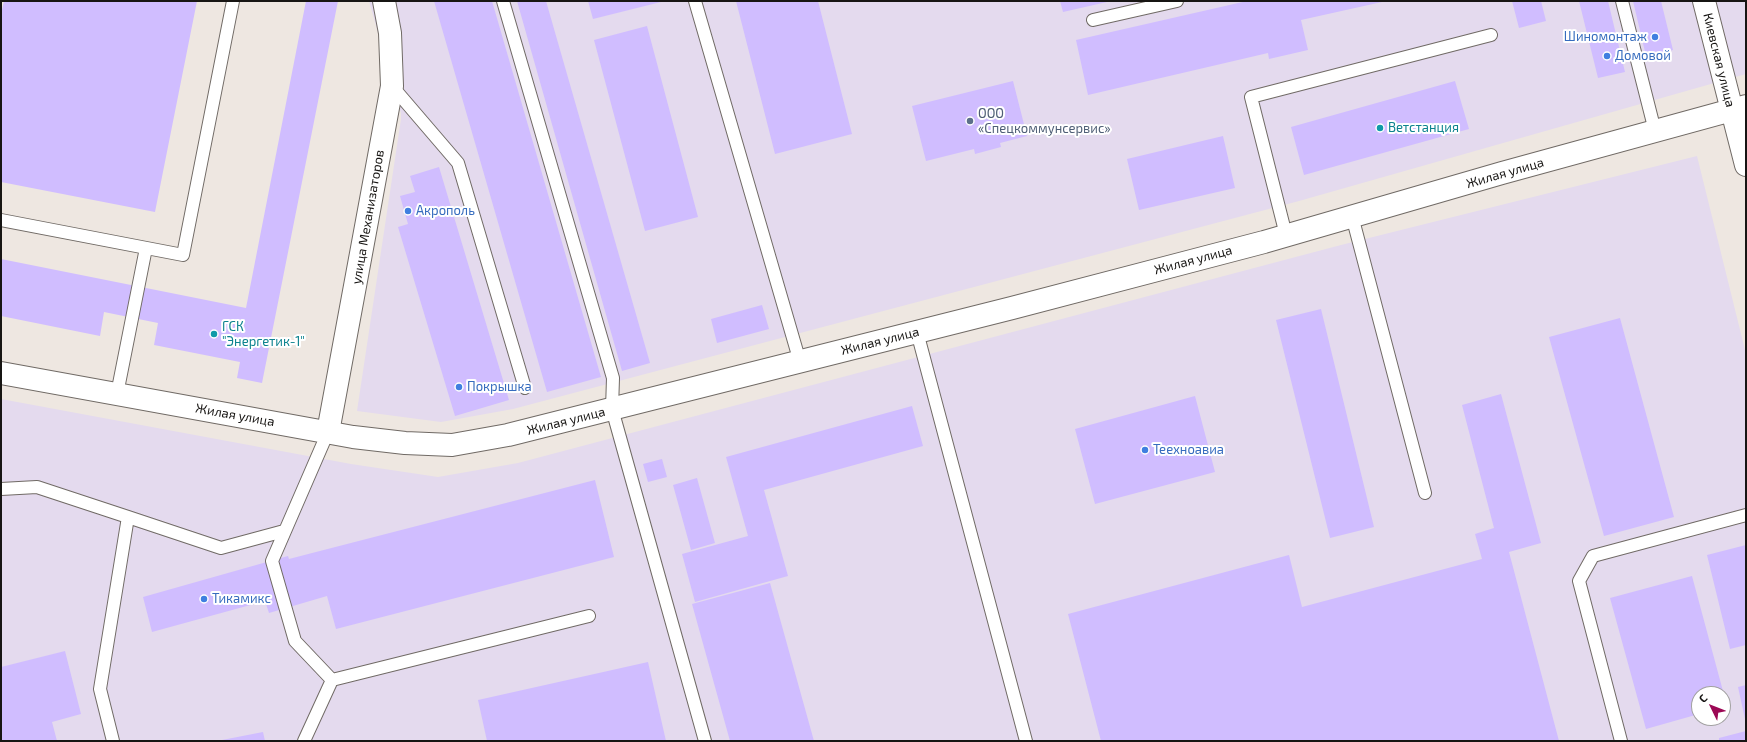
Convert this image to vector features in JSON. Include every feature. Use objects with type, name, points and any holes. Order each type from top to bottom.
[{"type":"main road","name":"улица Механизаторов","points":[[328,432],[392,86],[390,34],[384,1]]},
{"type":"main road","name":"Киевская улица","points":[[1704,1],[1739,108],[1746,165]]},
{"type":"main road","name":"Жилая улица","points":[[1,373],[328,432],[405,443],[452,445],[508,436],[917,332],[1286,235],[1739,108]]},
{"type":"lane","points":[[1,220],[183,255],[233,1]]},
{"type":"lane","points":[[503,1],[613,378],[612,409],[705,741]]},
{"type":"lane","points":[[695,1],[800,362]]},
{"type":"lane","points":[[1093,20],[1177,1]]},
{"type":"lane","points":[[1622,1],[1655,131]]},
{"type":"lane","points":[[1286,235],[1251,96],[1491,35]]},
{"type":"lane","points":[[392,86],[458,163],[525,388]]},
{"type":"lane","points":[[1352,216],[1425,493]]},
{"type":"lane","points":[[117,394],[146,248]]},
{"type":"lane","points":[[917,332],[1026,741]]},
{"type":"lane","points":[[328,432],[272,561],[295,641],[332,680]]},
{"type":"lane","points":[[1,489],[37,487],[221,548],[284,531]]},
{"type":"lane","points":[[1621,741],[1579,581],[1593,556],[1746,515]]},
{"type":"lane","points":[[113,741],[100,689],[128,517]]},
{"type":"lane","points":[[332,680],[589,616]]},
{"type":"lane","points":[[304,741],[332,680]]},
{"type":"shaded area","points":[[369,1],[1746,1],[1746,74],[1299,201],[513,409],[441,422],[357,411],[401,119],[401,113]]},
{"type":"shaded area","points":[[1697,156],[1746,354],[1746,741],[1,741],[1,399],[351,464],[438,477],[518,463],[1341,245]]},
{"type":"building","points":[[4,1],[197,1],[155,212],[1,182],[1,14]]},
{"type":"building","points":[[306,1],[338,1],[262,383],[237,378],[240,362],[154,345],[158,323],[104,312],[100,336],[1,316],[1,259],[246,308]]},
{"type":"building","points":[[434,1],[492,1],[601,377],[547,392]]},
{"type":"building","points":[[517,1],[546,1],[650,363],[622,371]]},
{"type":"building","points":[[588,1],[661,1],[661,2],[593,19]]},
{"type":"building","points":[[736,1],[818,1],[852,134],[775,154]]},
{"type":"building","points":[[1060,1],[1107,1],[1107,2],[1063,12]]},
{"type":"building","points":[[1247,1],[1382,2],[1301,20],[1308,50],[1269,59],[1268,53],[1088,95],[1076,40]]},
{"type":"building","points":[[1512,1],[1541,1],[1546,21],[1519,28]]},
{"type":"building","points":[[1579,1],[1608,1],[1625,72],[1598,78]]},
{"type":"building","name":"Шиномонтаж","points":[[1633,1],[1661,1],[1673,50],[1646,56]]},
{"type":"building","points":[[647,26],[698,217],[645,231],[594,40]]},
{"type":"building","name":"ООО «Спецкоммунсервис»","points":[[1013,81],[1027,136],[1000,143],[1001,147],[975,154],[974,149],[926,161],[912,106]]},
{"type":"building","name":"Ветстанция","points":[[1455,81],[1469,129],[1304,175],[1291,127]]},
{"type":"building","points":[[1223,136],[1235,188],[1139,210],[1127,159]]},
{"type":"building","points":[[439,167],[509,400],[455,416],[398,227],[408,224],[400,196],[415,192],[410,176]]},
{"type":"building","points":[[762,305],[769,329],[717,343],[711,319]]},
{"type":"building","points":[[1321,309],[1374,527],[1330,538],[1276,320]]},
{"type":"building","points":[[1620,318],[1674,517],[1604,536],[1549,337]]},
{"type":"building","points":[[1501,394],[1541,543],[1509,552],[1559,741],[1101,741],[1068,614],[1289,555],[1302,607],[1482,559],[1475,534],[1494,528],[1462,405]]},
{"type":"building","name":"Теехноавиа","points":[[1195,396],[1215,472],[1095,504],[1075,429]]},
{"type":"building","points":[[912,406],[923,446],[764,490],[788,576],[695,602],[682,554],[748,536],[726,457]]},
{"type":"building","points":[[662,459],[667,477],[648,482],[643,464]]},
{"type":"building","points":[[697,478],[715,543],[691,550],[673,485]]},
{"type":"building","points":[[595,480],[614,557],[336,629],[327,596],[269,613],[265,601],[152,632],[143,597],[288,556],[289,559]]},
{"type":"building","points":[[1746,545],[1746,645],[1730,649],[1707,555]]},
{"type":"building","points":[[1692,576],[1722,686],[1691,686],[1691,716],[1646,729],[1610,598]]},
{"type":"building","points":[[770,583],[814,741],[730,741],[692,604]]},
{"type":"building","points":[[65,651],[81,714],[52,722],[57,741],[1,741],[1,667]]},
{"type":"building","points":[[648,662],[666,741],[487,741],[478,700]]},
{"type":"building","points":[[1746,685],[1746,719],[1745,719],[1738,687]]},
{"type":"building","points":[[1746,731],[1746,741],[1719,741],[1719,738]]},
{"type":"building","points":[[263,732],[265,741],[222,741],[222,740]]},
{"type":"place","name":"Шиномонтаж","points":[[1655,37]]},
{"type":"place","name":"Домовой","points":[[1607,56]]},
{"type":"place","name":"ООО «Спецкоммунсервис»","points":[[970,121]]},
{"type":"place","name":"Ветстанция","points":[[1380,128]]},
{"type":"place","name":"Акрополь","points":[[408,211]]},
{"type":"place","name":"ГСК \"Энергетик-1\"","points":[[214,334]]},
{"type":"place","name":"Покрышка","points":[[459,387]]},
{"type":"place","name":"Теехноавиа","points":[[1145,450]]},
{"type":"place","name":"Тикамикс","points":[[204,599]]}]
